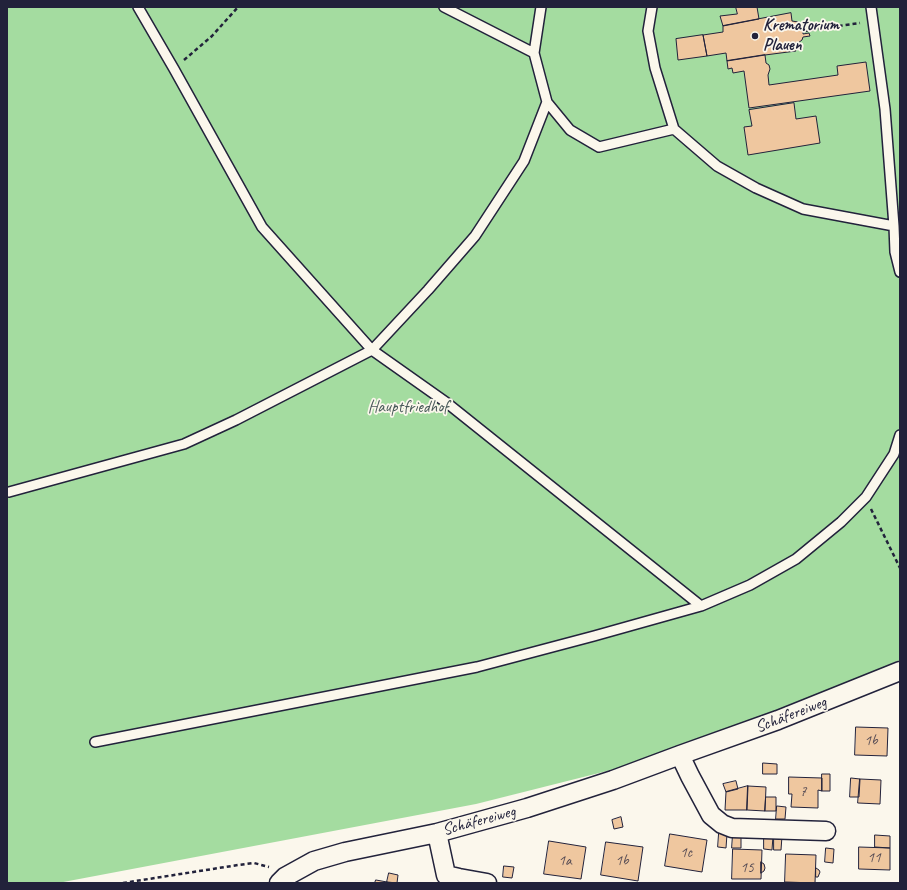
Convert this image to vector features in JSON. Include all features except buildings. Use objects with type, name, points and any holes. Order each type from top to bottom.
[{"type":"street","name":"Schäfereiweg","points":[[282,880],[314,861],[345,852],[437,833],[527,808],[613,780],[680,754],[778,720],[900,671]]},
{"type":"street","points":[[680,754],[711,815],[722,824],[732,828],[826,831]]},
{"type":"street","points":[[437,833],[439,879],[459,878],[487,883]]},
{"type":"lane","points":[[138,7],[174,68],[262,226],[372,350],[447,403],[701,606]]},
{"type":"lane","points":[[444,7],[534,53]]},
{"type":"lane","points":[[541,7],[534,53],[547,102],[570,130],[600,147],[674,129]]},
{"type":"lane","points":[[652,7],[648,31],[655,68],[674,129],[717,166],[763,191],[803,209],[894,226]]},
{"type":"lane","points":[[871,7],[885,109],[895,252],[900,272]]},
{"type":"lane","points":[[9,492],[184,444],[236,420],[372,350],[428,290],[475,236],[524,161],[547,102]]},
{"type":"lane","points":[[95,742],[477,667],[701,606],[750,585],[796,559],[840,522],[866,497],[894,454],[900,435]]},
{"type":"path","points":[[174,68],[212,36],[238,7]]},
{"type":"path","points":[[804,31],[861,23]]},
{"type":"path","points":[[871,509],[900,568]]},
{"type":"path","points":[[123,883],[238,864],[254,863],[268,867],[282,880]]},
{"type":"green space","name":"Hauptfriedhof","points":[[7,7],[900,7],[900,660],[783,710],[619,768],[476,804],[58,883],[7,883]]},
{"type":"place","name":"Krematorium Plauen","points":[[755,36]]}]
